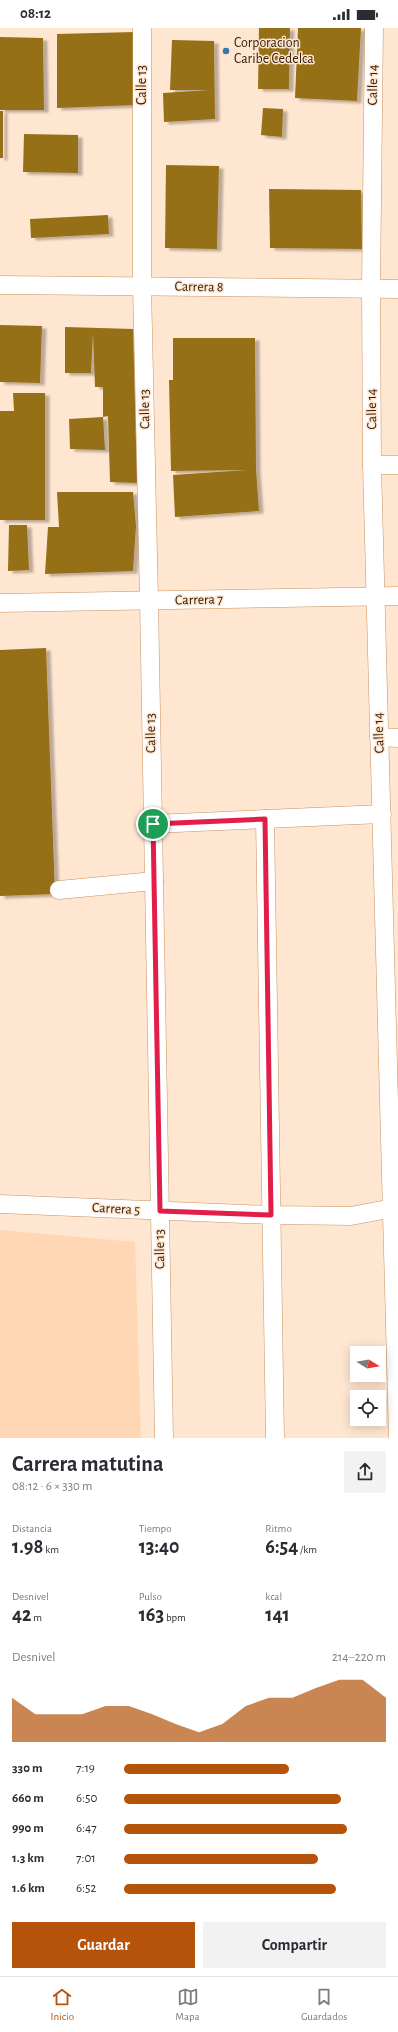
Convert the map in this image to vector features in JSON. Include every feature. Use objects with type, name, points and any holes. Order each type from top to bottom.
[{"type":"street","name":"Calle 13","points":[[142,28],[142,286],[164,1438]]},
{"type":"street","name":"Calle 14","points":[[374,28],[370,289],[372,465],[382,814],[391,883],[398,1438]]},
{"type":"street","name":"Carrera 8","points":[[0,285],[398,289]]},
{"type":"street","points":[[372,465],[398,464]]},
{"type":"street","name":"Carrera 7","points":[[0,602],[398,596]]},
{"type":"street","points":[[379,738],[398,738]]},
{"type":"street","points":[[153,824],[382,814]]},
{"type":"street","points":[[265,819],[275,1438]]},
{"type":"street","points":[[59,890],[154,881]]},
{"type":"street","name":"Carrera 5","points":[[0,1204],[271,1215],[351,1216],[395,1207]]},
{"type":"shaded area","points":[[0,1230],[135,1242],[141,1438],[0,1438]]},
{"type":"building","points":[[259,28],[290,28],[289,89],[258,89]]},
{"type":"building","points":[[298,28],[361,28],[357,101],[295,98]]},
{"type":"building","points":[[135,32],[136,105],[57,108],[57,34]]},
{"type":"building","points":[[0,37],[43,38],[44,110],[0,110]]},
{"type":"building","points":[[172,40],[214,41],[215,119],[164,122],[163,93],[209,90],[170,90]]},
{"type":"building","points":[[263,108],[283,109],[282,137],[261,135]]},
{"type":"building","points":[[0,111],[3,111],[3,158],[0,158]]},
{"type":"building","points":[[24,134],[78,135],[78,173],[23,172]]},
{"type":"building","points":[[166,165],[219,166],[217,249],[165,248]]},
{"type":"building","points":[[269,189],[361,190],[362,249],[270,248]]},
{"type":"building","points":[[108,215],[109,234],[31,238],[30,219]]},
{"type":"building","points":[[0,325],[42,326],[40,383],[0,382]]},
{"type":"building","points":[[65,327],[133,329],[137,483],[110,482],[108,416],[103,417],[103,387],[95,387],[93,333],[91,373],[65,373]]},
{"type":"building","points":[[173,338],[255,338],[256,469],[259,511],[175,517],[173,475],[247,470],[171,471],[169,380],[173,380]]},
{"type":"building","points":[[13,393],[45,393],[45,520],[0,520],[0,411],[14,411]]},
{"type":"building","points":[[103,417],[105,450],[70,449],[69,419]]},
{"type":"building","points":[[57,492],[133,492],[136,526],[133,571],[45,574],[48,527],[59,527]]},
{"type":"building","points":[[9,525],[27,525],[29,570],[8,571]]},
{"type":"building","points":[[46,648],[55,894],[0,896],[0,650]]},
{"type":"place","name":"Corporacion Caribe Cedelca","points":[[226,51]]},
{"type":"route","points":[[265,819],[271,1215],[160,1211],[153,824],[265,819]]}]
